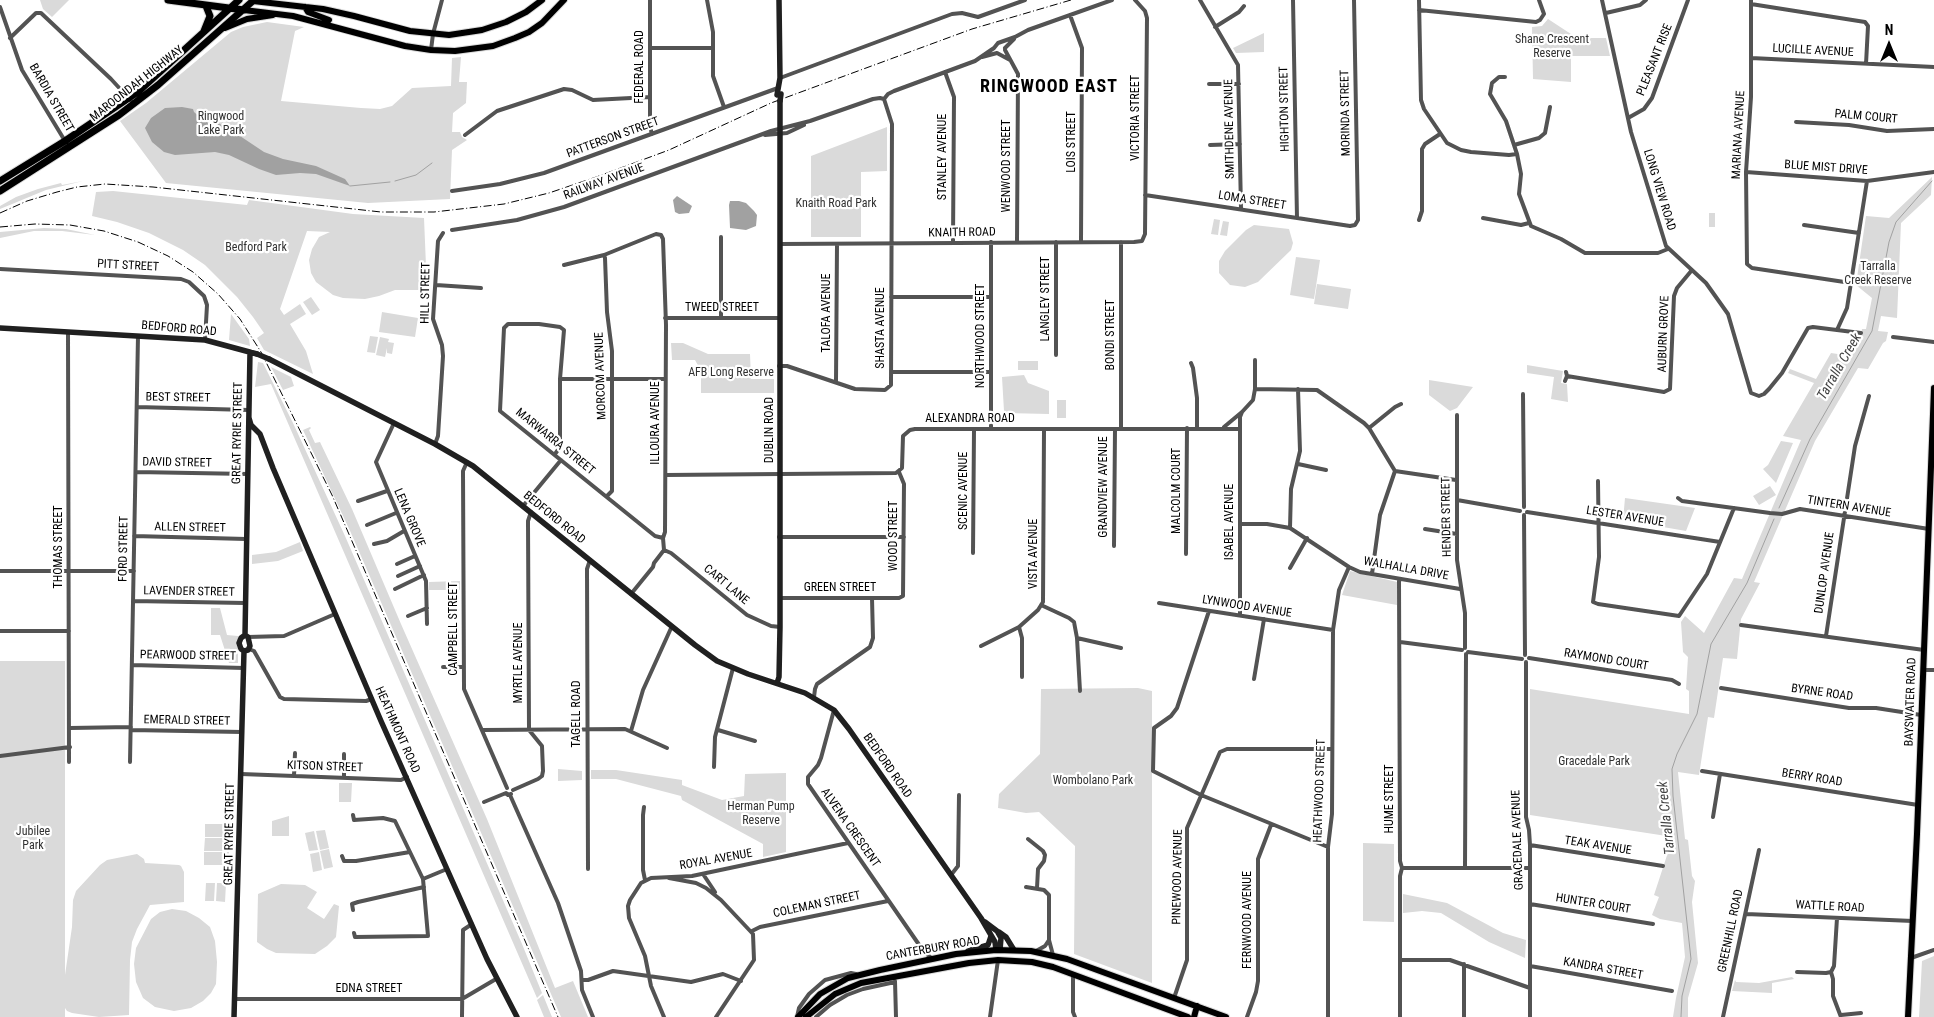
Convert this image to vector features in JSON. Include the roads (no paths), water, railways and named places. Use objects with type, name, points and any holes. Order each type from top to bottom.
[{"type":"highway","points":[[168,0],[244,10]]},
{"type":"highway","name":"MAROONDAH HIGHWAY","points":[[0,190],[89,136],[131,101],[167,64],[239,0]]},
{"type":"highway","points":[[244,0],[254,1]]},
{"type":"highway","name":"MAROONDAH HIGHWAY","points":[[0,181],[131,101],[173,72],[254,1]]},
{"type":"highway","points":[[204,31],[210,16],[206,6]]},
{"type":"highway","points":[[167,64],[173,72]]},
{"type":"highway","points":[[11,174],[15,181]]},
{"type":"main road","points":[[254,1],[274,2],[336,12],[402,29],[433,34],[460,34],[493,27],[518,16],[542,0]]},
{"type":"main road","points":[[244,10],[279,13],[330,23],[406,46],[431,50],[479,49],[493,46],[529,32],[564,0]]},
{"type":"main road","name":"DUBLIN ROAD","points":[[777,683],[779,677],[780,627],[779,0]]},
{"type":"main road","points":[[305,7],[308,12],[330,23]]},
{"type":"main road","points":[[330,23],[330,16],[336,12]]},
{"type":"main road","points":[[224,28],[248,19],[279,13]]},
{"type":"main road","name":"BEDFORD ROAD","points":[[0,328],[205,340],[257,354],[467,462],[717,661],[814,697],[834,710],[951,874],[981,918],[998,950]]},
{"type":"main road","name":"GREAT RYRIE STREET","points":[[246,636],[250,352]]},
{"type":"main road","name":"BAYSWATER ROAD","points":[[1908,1017],[1932,482],[1934,388]]},
{"type":"main road","name":"HEATHMONT ROAD","points":[[249,418],[251,425],[260,434],[372,699],[496,979],[516,1017]]},
{"type":"main road","points":[[248,440],[256,439],[265,448]]},
{"type":"main road","points":[[246,636],[250,642],[247,650],[241,649],[239,643],[241,638],[246,636]]},
{"type":"main road","name":"GREAT RYRIE STREET","points":[[234,1017],[244,668],[247,650]]},
{"type":"main road","name":"BEDFORD ROAD","points":[[981,918],[1006,937],[1014,950]]},
{"type":"main road","points":[[997,931],[1001,938],[998,960]]},
{"type":"main road","points":[[956,954],[988,945],[991,936]]},
{"type":"main road","name":"CANTERBURY ROAD","points":[[797,1017],[813,1000],[848,978],[956,954],[998,950],[1053,955],[1087,965],[1226,1017]]},
{"type":"main road","name":"CANTERBURY ROAD","points":[[806,1017],[829,998],[846,988],[968,962],[998,960],[1032,962],[1073,974],[1180,1016],[1188,1017]]},
{"type":"main road","points":[[1194,1017],[1197,1006]]},
{"type":"street","points":[[431,50],[442,0]]},
{"type":"street","name":"FEDERAL ROAD","points":[[650,0],[650,127],[652,134]]},
{"type":"street","points":[[707,0],[713,29],[713,76],[724,107]]},
{"type":"street","points":[[780,78],[956,13],[978,17],[1025,0]]},
{"type":"street","points":[[1001,43],[1028,30],[1112,0]]},
{"type":"street","name":"VICTORIA STREET","points":[[1135,0],[1145,11],[1147,18],[1144,239]]},
{"type":"street","name":"SMITHDENE AVENUE","points":[[1200,0],[1238,65],[1241,209]]},
{"type":"street","name":"HIGHTON STREET","points":[[1293,0],[1297,218]]},
{"type":"street","name":"MORINDA STREET","points":[[1354,0],[1358,220],[1356,225]]},
{"type":"street","points":[[1419,0],[1421,100],[1424,109],[1447,143],[1461,150],[1509,156],[1517,154]]},
{"type":"street","points":[[1419,10],[1536,22],[1544,14],[1539,0]]},
{"type":"street","name":"LONG VIEW ROAD","points":[[1602,0],[1628,118],[1666,246],[1706,283],[1728,314],[1749,388],[1754,396],[1764,394],[1782,373],[1808,328],[1814,327],[1861,333]]},
{"type":"street","points":[[1606,13],[1640,5],[1646,0]]},
{"type":"street","name":"PLEASANT RISE","points":[[1628,118],[1644,109],[1652,98],[1688,0]]},
{"type":"street","points":[[1751,2],[1865,22],[1868,26],[1866,64]]},
{"type":"street","name":"MARIANA AVENUE","points":[[1751,2],[1751,97],[1746,172],[1747,264],[1752,268],[1851,283]]},
{"type":"street","points":[[1215,26],[1239,12],[1244,6]]},
{"type":"street","name":"BARDIA STREET","points":[[0,8],[22,70],[65,141]]},
{"type":"street","points":[[10,38],[36,13],[41,13],[131,101]]},
{"type":"street","name":"LOIS STREET","points":[[1070,15],[1082,48],[1081,242]]},
{"type":"street","points":[[999,53],[1015,37]]},
{"type":"street","name":"RAILWAY AVENUE","points":[[980,58],[994,48],[997,43],[1001,43]]},
{"type":"street","name":"WENWOOD STREET","points":[[1001,43],[1018,74],[1017,242]]},
{"type":"street","points":[[650,48],[713,48]]},
{"type":"street","points":[[994,48],[1012,61]]},
{"type":"street","name":"RAILWAY AVENUE","points":[[452,230],[517,220],[564,207],[758,136],[779,132],[787,133],[810,121],[873,98],[884,99],[894,90],[980,58],[999,53]]},
{"type":"street","name":"LUCILLE AVENUE","points":[[1751,58],[1934,67]]},
{"type":"street","name":"STANLEY AVENUE","points":[[944,72],[954,102],[953,242]]},
{"type":"street","points":[[1505,77],[1499,77],[1492,83],[1490,94],[1506,121],[1517,154],[1521,174],[1519,194],[1529,223],[1533,227],[1561,239],[1585,253],[1658,253],[1668,248]]},
{"type":"street","points":[[1209,84],[1239,84]]},
{"type":"street","points":[[465,135],[497,111],[564,89],[572,90],[593,100],[650,96]]},
{"type":"street","name":"PATTERSON STREET","points":[[452,191],[500,184],[544,174],[724,107],[779,95]]},
{"type":"street","name":"SHASTA AVENUE","points":[[779,366],[786,366],[854,389],[885,390],[891,385],[892,124],[884,99]]},
{"type":"street","points":[[1514,145],[1539,138],[1545,132],[1550,107]]},
{"type":"street","name":"PALM COURT","points":[[1796,122],[1849,125],[1887,131],[1934,129]]},
{"type":"street","points":[[1420,220],[1422,211],[1421,152],[1425,144],[1440,134]]},
{"type":"street","points":[[1210,144],[1240,144]]},
{"type":"street","name":"BLUE MIST DRIVE","points":[[1746,172],[1868,181],[1934,172]]},
{"type":"street","points":[[1837,330],[1847,308],[1868,181]]},
{"type":"street","name":"LOMA STREET","points":[[1146,195],[1350,226],[1356,225]]},
{"type":"street","points":[[1482,218],[1521,224],[1529,223]]},
{"type":"street","points":[[1804,225],[1859,233]]},
{"type":"street","name":"HILL STREET","points":[[435,444],[438,436],[443,356],[442,345],[433,319],[438,240],[443,233]]},
{"type":"street","name":"ILLOURA AVENUE","points":[[604,254],[656,234],[661,234],[663,239],[666,379],[664,550]]},
{"type":"street","points":[[721,237],[721,318]]},
{"type":"street","name":"KNAITH ROAD","points":[[780,244],[1138,242],[1144,239]]},
{"type":"street","name":"NORTHWOOD STREET","points":[[991,242],[991,429]]},
{"type":"street","name":"LANGLEY STREET","points":[[1056,242],[1056,355]]},
{"type":"street","name":"BONDI STREET","points":[[1121,242],[1121,429]]},
{"type":"street","name":"TALOFA AVENUE","points":[[836,382],[837,244]]},
{"type":"street","points":[[564,265],[604,254]]},
{"type":"street","name":"MORCOM AVENUE","points":[[604,254],[607,312],[612,351],[612,490],[606,496]]},
{"type":"street","name":"PITT STREET","points":[[0,269],[189,282],[204,296],[207,305],[205,340]]},
{"type":"street","name":"AUBURN GROVE","points":[[1565,381],[1566,374],[1664,392],[1670,389],[1674,294],[1692,270]]},
{"type":"street","points":[[436,285],[481,288]]},
{"type":"street","points":[[892,297],[992,297]]},
{"type":"street","name":"TWEED STREET","points":[[665,318],[779,318]]},
{"type":"street","name":"MARWARRA STREET","points":[[560,379],[564,330],[560,326],[526,323],[508,324],[504,328],[500,411],[655,536],[663,538]]},
{"type":"street","name":"THOMAS STREET","points":[[68,332],[69,762]]},
{"type":"street","name":"FORD STREET","points":[[130,762],[138,336]]},
{"type":"street","points":[[1893,338],[1934,342]]},
{"type":"street","points":[[1220,428],[1226,426],[1253,400],[1256,389],[1255,360]]},
{"type":"street","points":[[1191,363],[1197,398],[1197,428]]},
{"type":"street","points":[[892,372],[991,372]]},
{"type":"street","points":[[555,454],[560,447],[560,379],[666,379]]},
{"type":"street","points":[[1256,389],[1313,389],[1321,392],[1369,428],[1395,471],[1380,515],[1372,574]]},
{"type":"street","points":[[1290,528],[1291,489],[1300,451],[1298,389]]},
{"type":"street","points":[[1522,509],[1523,394]]},
{"type":"street","name":"DUNLOP AVENUE","points":[[1826,636],[1855,446],[1869,396]]},
{"type":"street","points":[[1369,428],[1401,404]]},
{"type":"street","name":"BEST STREET","points":[[137,407],[249,410]]},
{"type":"street","points":[[1240,429],[1242,412]]},
{"type":"street","name":"HENDER STREET","points":[[1457,415],[1457,560],[1465,614],[1465,868]]},
{"type":"street","name":"LENA GROVE","points":[[394,423],[376,462],[426,581],[427,624]]},
{"type":"street","name":"MALCOLM COURT","points":[[1186,554],[1187,428]]},
{"type":"street","name":"SCENIC AVENUE","points":[[973,553],[974,429]]},
{"type":"street","name":"VISTA AVENUE","points":[[982,646],[1019,627],[1041,605],[1044,599],[1044,429]]},
{"type":"street","name":"GRANDVIEW AVENUE","points":[[1114,546],[1115,429]]},
{"type":"street","name":"ALEXANDRA ROAD","points":[[899,472],[902,468],[903,436],[910,430],[1240,429]]},
{"type":"street","name":"ISABEL AVENUE","points":[[1240,429],[1240,615]]},
{"type":"street","points":[[523,506],[561,460]]},
{"type":"street","name":"CAMPBELL STREET","points":[[467,462],[463,471],[464,689],[507,788]]},
{"type":"street","points":[[1298,464],[1326,470]]},
{"type":"street","points":[[1395,471],[1456,480]]},
{"type":"street","name":"DAVID STREET","points":[[136,472],[248,474]]},
{"type":"street","points":[[666,475],[899,472]]},
{"type":"street","name":"WOOD STREET","points":[[899,472],[904,484],[904,592],[900,598]]},
{"type":"street","points":[[1598,481],[1599,557],[1593,602],[1679,616],[1707,574],[1734,508]]},
{"type":"street","points":[[358,501],[387,491]]},
{"type":"street","name":"TINTERN AVENUE","points":[[1678,498],[1682,501],[1778,514],[1800,510],[1929,529]]},
{"type":"street","points":[[1457,500],[1522,509],[1526,513]]},
{"type":"street","name":"MYRTLE AVENUE","points":[[529,730],[528,521],[531,512]]},
{"type":"street","points":[[367,525],[396,513]]},
{"type":"street","name":"LESTER AVENUE","points":[[1526,513],[1720,542]]},
{"type":"street","name":"GRACEDALE AVENUE","points":[[1526,513],[1526,817],[1530,845],[1530,1017]]},
{"type":"street","name":"WALHALLA DRIVE","points":[[1240,524],[1268,524],[1290,528],[1349,567],[1372,574],[1460,589]]},
{"type":"street","points":[[1425,529],[1456,534]]},
{"type":"street","points":[[374,544],[387,541],[404,531]]},
{"type":"street","name":"ALLEN STREET","points":[[134,536],[246,539]]},
{"type":"street","points":[[779,537],[904,537]]},
{"type":"street","points":[[1290,568],[1307,538]]},
{"type":"street","points":[[631,594],[664,550]]},
{"type":"street","name":"CART LANE","points":[[664,550],[671,553],[747,615],[771,626],[780,627]]},
{"type":"street","points":[[397,564],[415,556]]},
{"type":"street","name":"TAGELL ROAD","points":[[588,869],[587,569],[590,560]]},
{"type":"street","points":[[398,576],[420,566]]},
{"type":"street","name":"HEATHWOOD STREET","points":[[1328,1017],[1328,847],[1332,814],[1333,630],[1339,590],[1349,567]]},
{"type":"street","points":[[0,572],[134,571]]},
{"type":"street","points":[[395,589],[424,575]]},
{"type":"street","name":"HUME STREET","points":[[1399,580],[1400,861],[1402,868],[1400,1017]]},
{"type":"street","name":"GREEN STREET","points":[[780,598],[900,598]]},
{"type":"street","points":[[814,697],[817,684],[870,647],[872,638],[872,598]]},
{"type":"street","name":"LAVENDER STREET","points":[[134,601],[245,603]]},
{"type":"street","name":"LYNWOOD AVENUE","points":[[1158,603],[1333,630]]},
{"type":"street","points":[[1041,605],[1072,620],[1076,627],[1080,691]]},
{"type":"street","points":[[408,616],[427,608]]},
{"type":"street","points":[[1209,611],[1176,708],[1171,716],[1156,727],[1154,733],[1154,771],[1201,795],[1328,847]]},
{"type":"street","points":[[246,636],[284,636],[335,614]]},
{"type":"street","points":[[1254,679],[1264,619]]},
{"type":"street","points":[[1741,625],[1924,650]]},
{"type":"street","points":[[631,730],[643,690],[672,626]]},
{"type":"street","points":[[1019,627],[1022,638],[1022,677]]},
{"type":"street","points":[[0,631],[70,631]]},
{"type":"street","points":[[1077,638],[1121,648]]},
{"type":"street","name":"RAYMOND COURT","points":[[1400,642],[1526,658],[1672,680],[1679,684]]},
{"type":"street","points":[[247,650],[254,651],[280,697],[284,699],[366,701],[372,699]]},
{"type":"street","name":"PEARWOOD STREET","points":[[132,665],[244,668]]},
{"type":"street","points":[[443,667],[464,667]]},
{"type":"street","points":[[714,767],[714,746],[733,668]]},
{"type":"street","points":[[1923,670],[1934,670]]},
{"type":"street","name":"BYRNE ROAD","points":[[1721,688],[1849,708],[1876,708],[1922,716]]},
{"type":"street","name":"ALVENA CRESCENT","points":[[834,710],[821,758],[807,781],[888,901],[922,949],[932,959]]},
{"type":"street","name":"EMERALD STREET","points":[[70,728],[242,732]]},
{"type":"street","points":[[482,730],[631,730],[667,748]]},
{"type":"street","points":[[484,802],[508,794],[538,779],[543,774],[542,746],[529,730]]},
{"type":"street","points":[[718,730],[755,741]]},
{"type":"street","points":[[0,756],[70,747]]},
{"type":"street","name":"PINEWOOD AVENUE","points":[[1174,998],[1187,960],[1187,828],[1220,752],[1227,749],[1331,749]]},
{"type":"street","points":[[294,776],[295,752]]},
{"type":"street","points":[[344,754],[344,778]]},
{"type":"street","name":"BERRY ROAD","points":[[1702,771],[1918,804]]},
{"type":"street","name":"KITSON STREET","points":[[241,774],[401,780],[407,778]]},
{"type":"street","points":[[1713,817],[1720,774]]},
{"type":"street","points":[[513,790],[507,788],[508,794],[558,903],[581,971],[582,990],[593,1017]]},
{"type":"street","points":[[951,874],[958,866],[959,795]]},
{"type":"street","points":[[644,807],[643,872],[645,880],[631,897],[628,911],[645,956],[651,986],[664,1017]]},
{"type":"street","points":[[353,815],[354,820],[383,818],[395,821],[423,879],[428,936],[354,937]]},
{"type":"street","name":"FERNWOOD AVENUE","points":[[1247,1017],[1258,981],[1258,859],[1271,825]]},
{"type":"street","points":[[1028,838],[1043,851],[1045,856],[1038,869],[1037,888]]},
{"type":"street","name":"ROYAL AVENUE","points":[[645,880],[703,874],[848,843]]},
{"type":"street","name":"TEAK AVENUE","points":[[1530,845],[1664,866]]},
{"type":"street","name":"GREENHILL ROAD","points":[[1724,1017],[1759,850]]},
{"type":"street","points":[[342,856],[344,863],[410,852]]},
{"type":"street","points":[[423,879],[447,868]]},
{"type":"street","points":[[1402,868],[1530,868]]},
{"type":"street","points":[[703,874],[717,896],[752,931],[754,940],[754,960],[716,1017]]},
{"type":"street","points":[[667,877],[673,880],[696,883],[717,896]]},
{"type":"street","points":[[353,910],[352,904],[358,902],[424,887]]},
{"type":"street","points":[[1026,887],[1044,890],[1049,896],[1049,940],[1053,955]]},
{"type":"street","name":"COLEMAN STREET","points":[[752,931],[760,927],[888,901]]},
{"type":"street","name":"HUNTER COURT","points":[[1530,904],[1653,924]]},
{"type":"street","name":"WATTLE ROAD","points":[[1746,914],[1913,921]]},
{"type":"street","points":[[1837,918],[1834,966],[1831,972],[1834,979],[1833,996],[1841,1016],[1861,1013]]},
{"type":"street","points":[[462,1017],[463,930],[472,924]]},
{"type":"street","points":[[1034,952],[1045,946],[1049,940]]},
{"type":"street","points":[[920,961],[923,955],[922,949]]},
{"type":"street","points":[[1911,958],[1934,950]]},
{"type":"street","points":[[990,1017],[998,960]]},
{"type":"street","points":[[1400,960],[1450,960],[1530,988]]},
{"type":"street","points":[[1464,964],[1464,1017]]},
{"type":"street","name":"KANDRA STREET","points":[[1530,966],[1672,991]]},
{"type":"street","points":[[582,980],[588,980],[613,971],[691,982],[723,974],[741,981]]},
{"type":"street","points":[[1797,972],[1831,972]]},
{"type":"street","points":[[1073,974],[1073,1008],[1075,1017]]},
{"type":"street","name":"EDNA STREET","points":[[236,999],[462,998],[496,979]]},
{"type":"street","points":[[895,979],[896,1017]]},
{"type":"street","name":"CANTERBURY ROAD","points":[[816,1017],[826,1008],[847,995],[895,979]]},
{"type":"waterway","points":[[395,181],[416,175],[432,163]]},
{"type":"waterway","name":"Tarralla Creek","points":[[1779,508],[1810,439],[1872,331],[1889,242],[1896,222],[1932,181]]},
{"type":"waterway","points":[[350,186],[390,182]]},
{"type":"waterway","name":"Tarralla Creek","points":[[1681,1017],[1682,996],[1691,959],[1673,796],[1672,769],[1677,754],[1697,714],[1711,644],[1747,583],[1774,519]]},
{"type":"railway","points":[[0,213],[27,201],[57,192],[77,187],[105,184],[153,187],[381,212],[434,212],[504,204],[549,193],[669,150],[771,103],[972,29],[1071,0]]},
{"type":"railway","points":[[0,227],[35,224],[70,225],[104,231],[138,242],[168,256],[193,272],[218,294],[240,319],[261,352],[332,495],[558,1017]]},
{"type":"district","name":"RINGWOOD EAST","points":[[1049,87]]},
{"type":"park label","name":"Shane Crescent Reserve","points":[[1552,47]]},
{"type":"park label","name":"Ringwood Lake Park","points":[[221,124]]},
{"type":"park label","name":"Knaith Road Park","points":[[836,204]]},
{"type":"park label","name":"Bedford Park","points":[[256,248]]},
{"type":"park label","name":"Tarralla Creek Reserve","points":[[1878,274]]},
{"type":"park label","name":"AFB Long Reserve","points":[[731,373]]},
{"type":"park label","name":"Gracedale Park","points":[[1594,762]]},
{"type":"park label","name":"Wombolano Park","points":[[1093,781]]},
{"type":"park label","name":"Herman Pump Reserve","points":[[761,814]]},
{"type":"park label","name":"Jubilee Park","points":[[33,839]]}]
